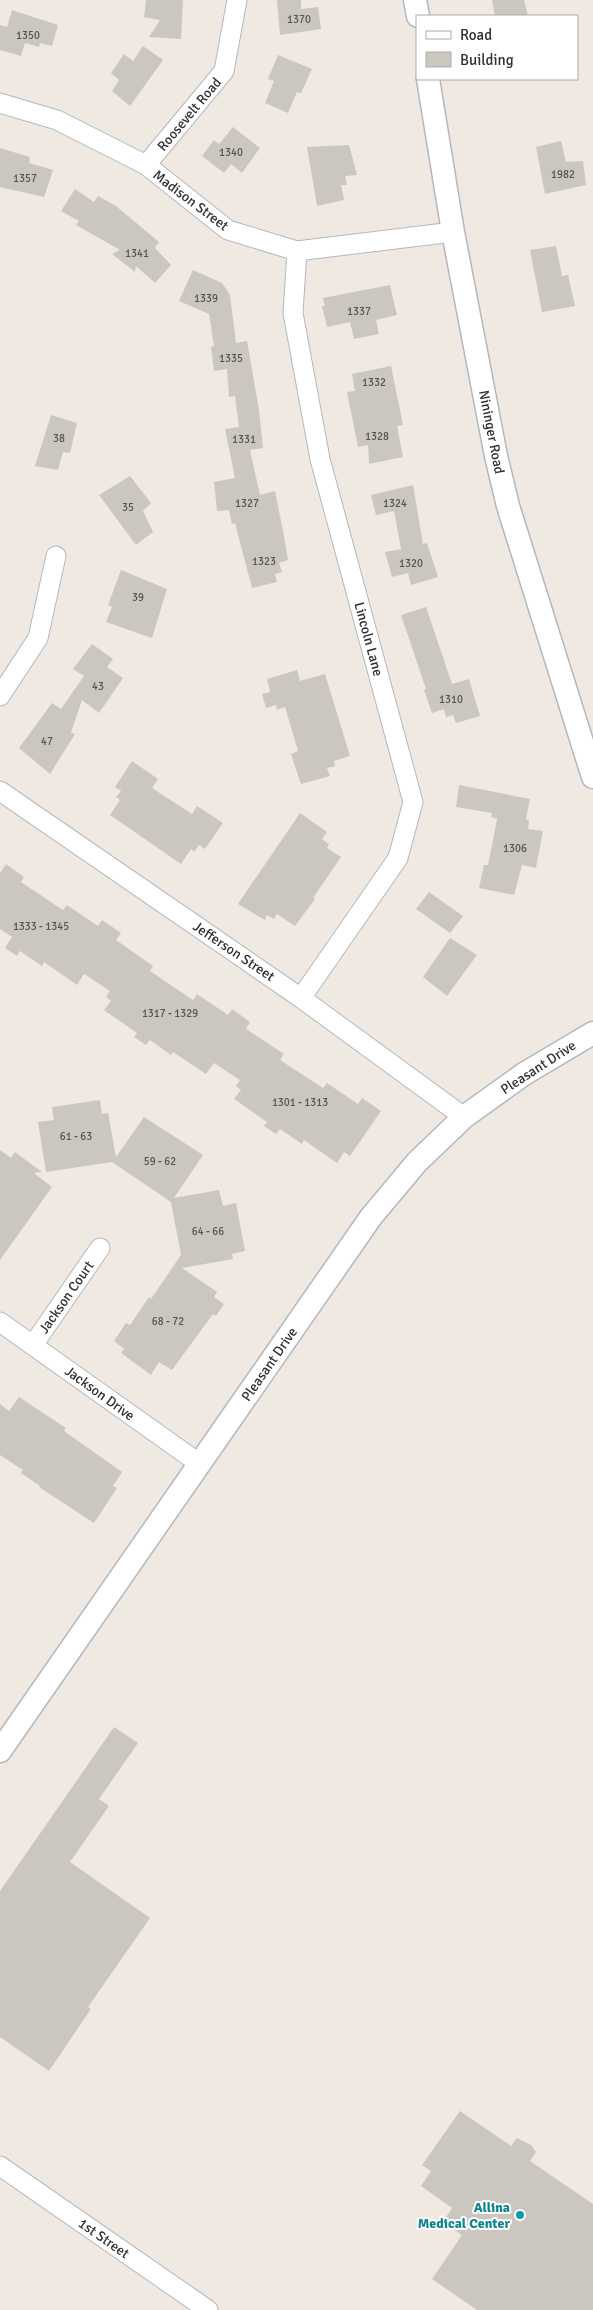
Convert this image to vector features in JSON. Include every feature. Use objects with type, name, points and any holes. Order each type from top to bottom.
[{"type":"street","name":"Roosevelt Road","points":[[146,166],[224,71],[237,0]]},
{"type":"street","points":[[415,0],[418,15]]},
{"type":"street","name":"Nininger Road","points":[[428,80],[453,232],[496,456],[508,506],[593,777]]},
{"type":"street","name":"Madison Street","points":[[0,103],[57,120],[146,166],[228,230],[297,251],[453,232]]},
{"type":"street","name":"Lincoln Lane","points":[[297,251],[293,313],[320,459],[413,802],[398,858],[301,998]]},
{"type":"street","points":[[0,696],[38,638],[56,556]]},
{"type":"street","name":"Jefferson Street","points":[[0,790],[301,998],[464,1117]]},
{"type":"street","name":"Pleasant Drive","points":[[0,1751],[371,1217],[417,1162],[464,1117],[524,1074],[593,1033]]},
{"type":"street","name":"Jackson Court","points":[[33,1345],[100,1248]]},
{"type":"street","name":"Jackson Drive","points":[[0,1322],[200,1464]]},
{"type":"street","name":"1st Street","points":[[0,2166],[208,2310]]},
{"type":"building","points":[[146,0],[183,0],[181,39],[149,37],[160,20],[144,17]]},
{"type":"building","points":[[277,0],[301,0],[301,9],[318,7],[321,29],[280,35]]},
{"type":"building","points":[[492,0],[524,0],[528,15],[495,15]]},
{"type":"building","points":[[12,10],[58,25],[52,46],[40,43],[39,47],[25,43],[21,56],[0,50],[0,25],[7,27]]},
{"type":"building","points":[[143,46],[163,60],[130,106],[112,91],[119,80],[111,73],[124,54],[133,61]]},
{"type":"building","points":[[278,55],[312,69],[301,93],[297,92],[288,113],[265,103],[274,81],[268,79]]},
{"type":"building","points":[[233,127],[260,148],[242,173],[231,164],[224,173],[202,156],[214,140],[219,144]]},
{"type":"building","points":[[561,141],[566,162],[583,161],[586,185],[545,194],[536,147]]},
{"type":"building","points":[[349,145],[357,175],[345,176],[347,185],[341,185],[344,200],[317,206],[307,147]]},
{"type":"building","points":[[0,148],[30,157],[29,163],[53,170],[44,197],[0,187]]},
{"type":"building","points":[[75,189],[94,202],[98,196],[116,206],[159,242],[155,248],[171,265],[155,283],[136,266],[135,272],[112,254],[120,250],[76,225],[79,221],[61,211]]},
{"type":"building","points":[[556,246],[562,276],[568,275],[575,306],[542,312],[530,250]]},
{"type":"building","points":[[193,270],[222,283],[230,295],[236,343],[247,341],[259,410],[263,448],[250,450],[260,495],[275,491],[284,536],[288,560],[279,563],[282,572],[275,574],[277,582],[252,588],[235,523],[232,524],[229,510],[217,511],[214,482],[235,478],[225,429],[239,427],[235,396],[229,397],[227,369],[214,371],[211,347],[214,346],[209,314],[179,301]]},
{"type":"building","points":[[390,285],[397,315],[376,320],[379,334],[354,339],[350,322],[327,327],[322,306],[325,306],[323,298]]},
{"type":"building","points":[[391,366],[403,425],[397,426],[403,457],[369,464],[368,445],[358,447],[347,392],[355,391],[352,374]]},
{"type":"building","points":[[51,415],[77,423],[70,453],[63,452],[58,470],[35,466]]},
{"type":"building","points":[[130,476],[151,503],[143,511],[153,532],[136,545],[99,495]]},
{"type":"building","points":[[413,485],[423,544],[427,543],[438,577],[411,585],[408,573],[392,577],[385,552],[401,549],[394,511],[376,515],[371,495]]},
{"type":"building","points":[[121,570],[167,589],[152,638],[106,622],[112,607],[108,605]]},
{"type":"building","points":[[426,607],[452,684],[469,679],[480,716],[456,723],[453,715],[446,717],[444,709],[432,713],[424,690],[426,689],[401,615]]},
{"type":"building","points":[[92,644],[113,659],[107,667],[123,678],[99,713],[82,700],[71,732],[75,734],[50,774],[19,748],[52,703],[61,709],[84,676],[73,669]]},
{"type":"building","points":[[297,670],[300,681],[325,674],[350,756],[334,761],[335,766],[327,768],[330,776],[301,784],[291,754],[298,751],[285,707],[277,710],[276,705],[266,708],[262,694],[270,692],[267,679]]},
{"type":"building","points":[[132,761],[158,779],[152,788],[192,814],[197,806],[223,823],[205,849],[199,845],[194,852],[191,849],[181,864],[110,815],[120,800],[116,797],[121,791],[115,787]]},
{"type":"building","points":[[459,785],[530,799],[526,819],[529,820],[528,829],[543,831],[536,868],[522,865],[514,895],[479,888],[484,865],[488,865],[497,819],[491,817],[492,813],[456,807]]},
{"type":"building","points":[[300,813],[327,832],[322,839],[329,844],[327,848],[341,857],[313,898],[315,899],[295,926],[277,914],[274,919],[267,915],[265,920],[238,904]]},
{"type":"building","points":[[6,864],[24,877],[21,882],[63,910],[67,905],[98,926],[102,920],[121,933],[116,940],[153,966],[150,971],[193,1000],[197,994],[228,1015],[232,1009],[250,1022],[246,1029],[284,1054],[280,1060],[323,1088],[327,1083],[358,1104],[362,1098],[381,1111],[350,1156],[344,1152],[337,1163],[304,1140],[302,1144],[280,1129],[276,1134],[264,1126],[267,1122],[234,1099],[241,1090],[236,1086],[240,1080],[214,1063],[206,1074],[173,1052],[171,1055],[150,1040],[146,1045],[134,1037],[137,1033],[104,1010],[111,1001],[106,997],[110,991],[84,974],[77,985],[44,962],[42,966],[20,951],[17,956],[5,948],[12,937],[0,929],[0,873]]},
{"type":"building","points":[[429,892],[463,916],[450,933],[416,909]]},
{"type":"building","points":[[450,938],[477,955],[447,996],[423,977]]},
{"type":"building","points":[[100,1100],[102,1114],[108,1113],[116,1157],[144,1117],[203,1155],[174,1198],[219,1190],[223,1206],[236,1203],[245,1251],[232,1254],[233,1259],[182,1268],[217,1292],[214,1297],[224,1304],[216,1316],[213,1314],[172,1370],[159,1362],[151,1375],[121,1353],[124,1349],[114,1341],[126,1323],[130,1325],[149,1297],[151,1299],[181,1255],[171,1202],[112,1162],[46,1172],[38,1122],[54,1120],[52,1107]]},
{"type":"building","points":[[0,1150],[11,1158],[15,1152],[42,1172],[34,1173],[52,1187],[0,1260]]},
{"type":"building","points":[[19,1397],[66,1428],[64,1431],[122,1472],[113,1486],[117,1488],[94,1523],[39,1487],[21,1473],[23,1470],[0,1455],[0,1404],[9,1411]]},
{"type":"building","points":[[114,1727],[138,1743],[99,1799],[109,1806],[70,1862],[150,1918],[88,2007],[91,2009],[49,2071],[0,2037],[0,1891]]},
{"type":"building","name":"Allina Medical Center","points":[[460,2111],[511,2146],[517,2138],[531,2145],[536,2152],[530,2161],[593,2204],[593,2310],[477,2310],[432,2279],[462,2235],[443,2222],[452,2208],[421,2186],[431,2171],[422,2165]]},
{"type":"place","name":"Allina Medical Center","points":[[520,2215]]}]
